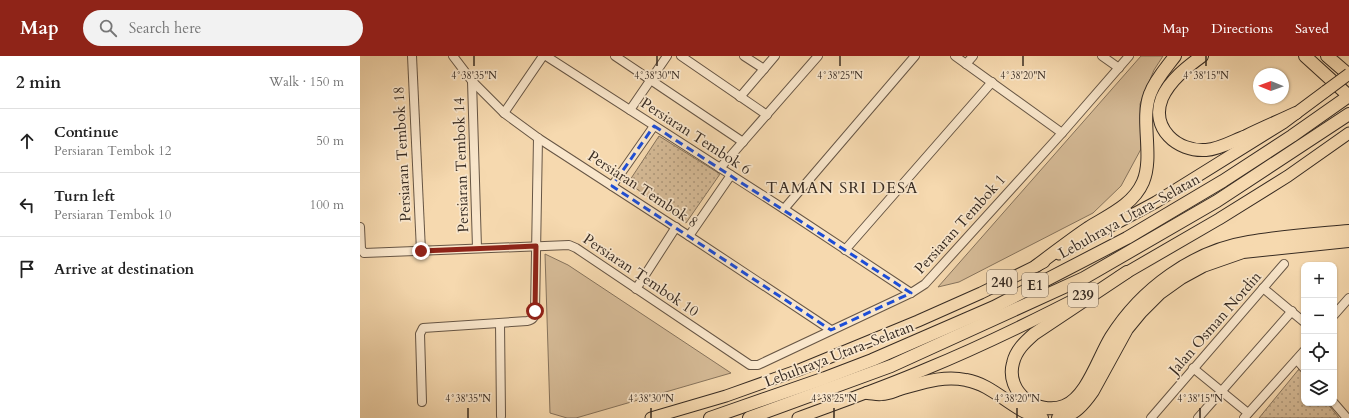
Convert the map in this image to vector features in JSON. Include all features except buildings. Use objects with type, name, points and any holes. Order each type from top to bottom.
[{"type":"highway","points":[[1036,266],[1088,229],[1124,207],[1138,191],[1143,182],[1147,165],[1147,111],[1150,94],[1160,76],[1175,56]]},
{"type":"highway","points":[[1202,56],[1177,76],[1170,84],[1162,99],[1160,114],[1162,125],[1167,134],[1178,144],[1194,150],[1215,149],[1296,113]]},
{"type":"highway","points":[[1305,56],[1349,96]]},
{"type":"highway","points":[[1327,56],[1349,75]]},
{"type":"highway","name":"Lebuhraya Utara–Selatan","points":[[710,418],[872,360],[994,307],[1134,234],[1223,181],[1349,96]]},
{"type":"highway","name":"Lebuhraya Utara–Selatan","points":[[749,418],[891,366],[1084,278],[1217,201],[1348,115]]},
{"type":"highway","points":[[1128,272],[1034,334],[1024,343],[1017,352],[1012,364],[1012,375],[1015,387],[1022,397],[1031,404],[1042,408],[1053,408],[1065,405],[1074,399],[1083,391],[1110,338],[1124,318],[1159,284],[1182,267],[1206,254],[1248,242],[1349,230]]},
{"type":"highway","points":[[1058,418],[1080,408],[1094,391],[1127,329],[1160,293],[1181,278],[1203,266],[1243,252],[1349,241]]},
{"type":"highway","points":[[867,393],[882,394],[943,378],[967,380],[984,386],[1020,410],[1030,415],[1042,418]]},
{"type":"main road","name":"240","points":[[651,418],[726,396],[799,370],[918,322],[1036,266],[1156,202],[1283,123],[1349,75]]},
{"type":"main road","name":"239","points":[[798,418],[927,369],[1010,331],[1128,272],[1219,219],[1288,176],[1349,133]]},
{"type":"street","name":"Persiaran Tembok 18","points":[[412,56],[421,251]]},
{"type":"street","name":"Persiaran Tembok 8","points":[[453,56],[472,81],[504,113],[538,138],[831,330]]},
{"type":"street","points":[[504,113],[543,56]]},
{"type":"street","name":"Persiaran Tembok 6","points":[[546,56],[784,209],[911,293]]},
{"type":"street","points":[[615,56],[743,142]]},
{"type":"street","points":[[630,110],[667,56]]},
{"type":"street","points":[[681,56],[767,115]]},
{"type":"street","points":[[744,56],[764,69]]},
{"type":"street","points":[[740,97],[775,56]]},
{"type":"street","points":[[720,168],[818,56]]},
{"type":"street","points":[[784,209],[915,56]]},
{"type":"street","points":[[955,56],[1062,133]]},
{"type":"street","points":[[966,64],[973,56]]},
{"type":"street","points":[[1102,56],[1119,68]]},
{"type":"street","name":"Persiaran Tembok 1","points":[[750,365],[758,365],[911,293],[925,284],[1062,133],[1129,56]]},
{"type":"street","name":"Persiaran Tembok 14","points":[[472,81],[477,248]]},
{"type":"street","points":[[845,250],[992,82]]},
{"type":"street","points":[[612,186],[654,126]]},
{"type":"street","points":[[422,402],[420,334],[422,329],[426,327],[530,320],[534,316],[538,138]]},
{"type":"street","points":[[689,236],[731,175]]},
{"type":"street","name":"Persiaran Tembok 10","points":[[360,227],[362,252],[365,253],[566,244],[572,246],[750,365]]},
{"type":"street","points":[[636,288],[676,227]]},
{"type":"street","name":"Jalan Osman Nordin","points":[[1151,418],[1284,264]]},
{"type":"street","points":[[1263,288],[1301,319]]},
{"type":"street","points":[[1337,312],[1349,298]]},
{"type":"street","points":[[1198,418],[1292,311]]},
{"type":"street","points":[[500,323],[501,416]]},
{"type":"street","points":[[1193,368],[1222,391],[1246,415],[1301,355]]},
{"type":"street","points":[[1297,360],[1301,365]]},
{"type":"street","points":[[1337,406],[1347,418]]},
{"type":"highlighted area","points":[[654,126],[911,293],[831,330],[612,186]]},
{"type":"shaded area","points":[[1141,56],[1163,56],[1154,70],[1140,104],[1141,149],[1121,186],[1093,213],[959,282],[938,287]]},
{"type":"shaded area","points":[[659,136],[720,174],[686,223],[628,183]]},
{"type":"shaded area","points":[[545,254],[568,265],[731,373],[576,418],[567,418],[550,413]]},
{"type":"shaded area","points":[[1299,369],[1301,371],[1301,406],[1329,406],[1339,418],[1259,418]]},
{"type":"district","name":"TAMAN SRI DESA","points":[[842,187]]},
{"type":"route","points":[[421,251],[536,246],[535,311]]}]
